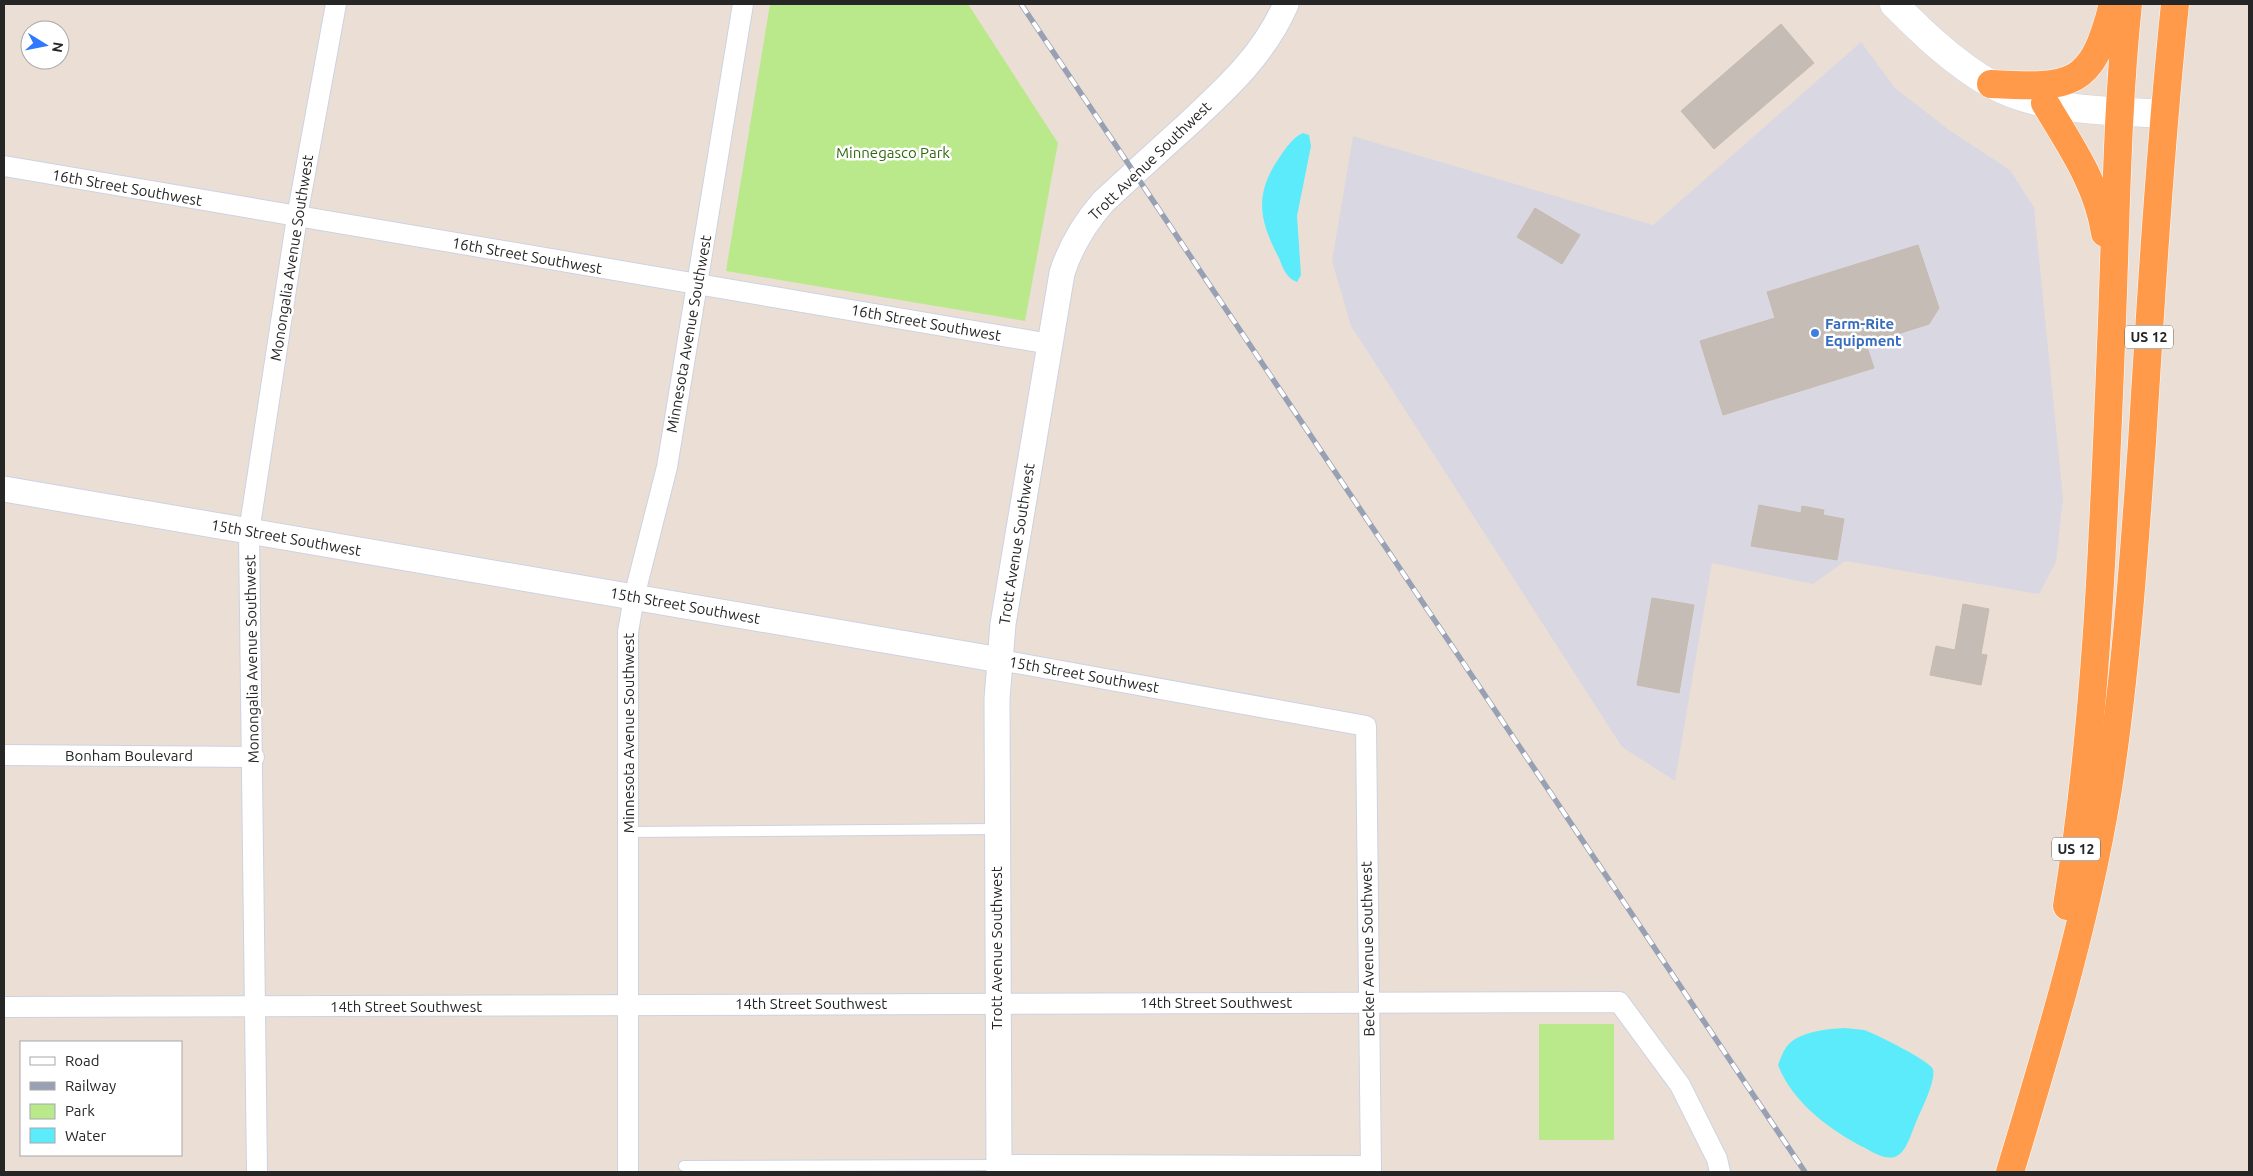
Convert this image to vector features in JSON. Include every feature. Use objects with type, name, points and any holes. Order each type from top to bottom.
[{"type":"highway","points":[[1991,84],[2049,85],[2076,78],[2088,68],[2097,52],[2113,4]]},
{"type":"highway","name":"US 12","points":[[2036,1085],[2071,883],[2086,756],[2098,610],[2112,322],[2119,111],[2128,4]]},
{"type":"highway","name":"US 12","points":[[2010,1172],[2085,906],[2113,754],[2130,615],[2163,114],[2174,4]]},
{"type":"highway","points":[[2045,103],[2086,171],[2097,199],[2108,257],[2112,322]]},
{"type":"main road","points":[[1894,4],[1937,44],[1991,84],[2045,103],[2163,114]]},
{"type":"street","name":"Monongalia Avenue Southwest","points":[[257,1172],[254,757],[249,532],[297,217],[336,4]]},
{"type":"street","name":"Minnesota Avenue Southwest","points":[[628,1172],[628,632],[634,597],[667,467],[743,4]]},
{"type":"street","name":"Trott Avenue Southwest","points":[[999,1169],[996,829],[997,700],[1003,624],[1050,344],[1067,256],[1088,219],[1246,67],[1266,41],[1286,4]]},
{"type":"street","name":"16th Street Southwest","points":[[4,166],[1050,344]]},
{"type":"street","name":"15th Street Southwest","points":[[4,489],[1000,660],[1366,726]]},
{"type":"street","name":"Becker Avenue Southwest","points":[[1366,726],[1371,1169]]},
{"type":"street","name":"Bonham Boulevard","points":[[4,755],[254,757]]},
{"type":"street","name":"14th Street Southwest","points":[[4,1007],[1619,1002],[1680,1085],[1717,1159],[1720,1172]]},
{"type":"street","points":[[999,1169],[1371,1169]]},
{"type":"lane","points":[[628,832],[996,829]]},
{"type":"lane","points":[[684,1166],[999,1169]]},
{"type":"shaded area","points":[[1861,42],[1895,88],[1949,130],[2010,170],[2034,207],[2063,498],[2056,562],[2039,594],[1845,561],[1813,584],[1712,563],[1675,781],[1622,747],[1351,326],[1332,261],[1353,136],[1653,225]]},
{"type":"green space","name":"Minnegasco Park","points":[[770,4],[968,4],[1058,143],[1025,321],[726,271]]},
{"type":"green space","points":[[1539,1024],[1614,1024],[1614,1140],[1539,1140]]},
{"type":"water","points":[[1303,133],[1309,135],[1311,146],[1297,216],[1301,275],[1297,282],[1290,278],[1284,269],[1272,244],[1267,232],[1262,208],[1263,196],[1271,171],[1290,144]]},
{"type":"water","points":[[1845,1028],[1864,1030],[1879,1036],[1922,1060],[1933,1069],[1931,1087],[1925,1102],[1907,1145],[1897,1156],[1889,1158],[1876,1154],[1826,1124],[1793,1091],[1778,1065],[1785,1049],[1801,1036],[1808,1033]]},
{"type":"building","points":[[1781,24],[1814,63],[1714,149],[1681,111]]},
{"type":"building","points":[[1535,208],[1580,235],[1562,264],[1517,237]]},
{"type":"building","name":"Farm-Rite Equipment","points":[[1918,245],[1939,308],[1929,324],[1866,344],[1874,368],[1723,415],[1700,341],[1775,318],[1767,292]]},
{"type":"building","points":[[1759,505],[1801,513],[1802,506],[1824,510],[1823,515],[1844,519],[1837,560],[1751,546]]},
{"type":"building","points":[[1652,598],[1694,605],[1679,693],[1637,685]]},
{"type":"building","points":[[1963,604],[1989,609],[1981,654],[1987,655],[1981,685],[1930,675],[1936,646],[1955,650]]},
{"type":"railway","points":[[1021,4],[1805,1172]]},
{"type":"place","name":"Farm-Rite Equipment","points":[[1815,333]]}]
